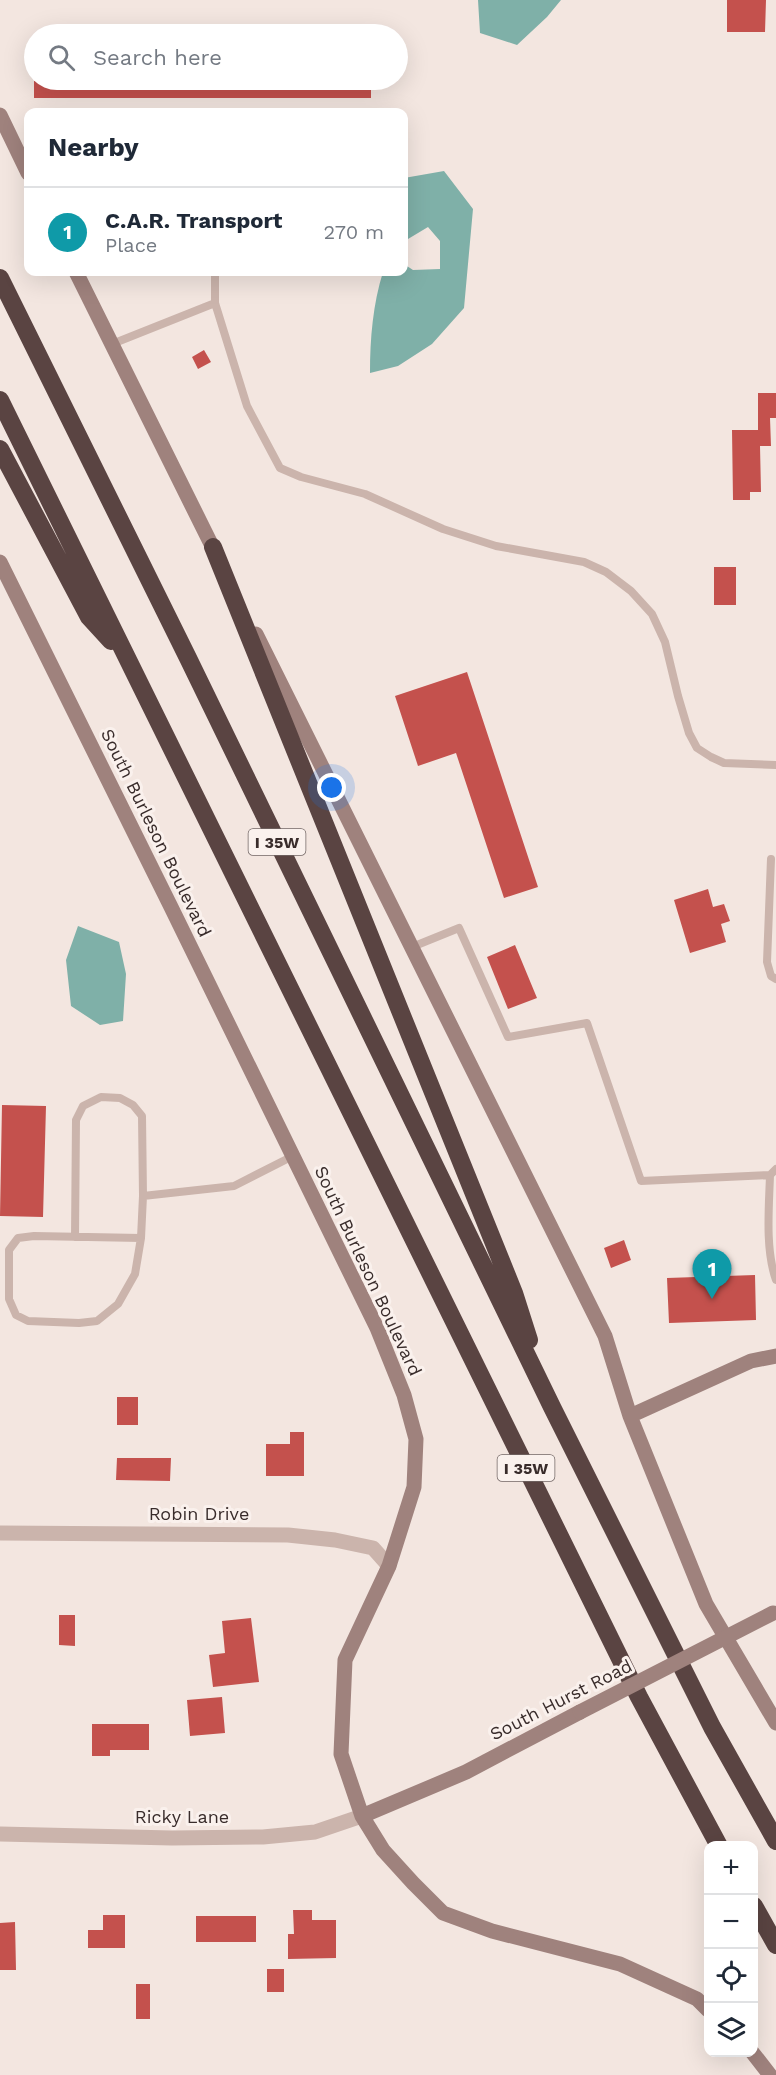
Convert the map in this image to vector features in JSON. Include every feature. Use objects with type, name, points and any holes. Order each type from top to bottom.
[{"type":"highway","name":"I 35W","points":[[0,278],[188,658],[552,1407],[712,1727],[776,1841]]},
{"type":"highway","name":"I 35W","points":[[0,400],[639,1697],[717,1841]]},
{"type":"highway","points":[[0,449],[89,617],[126,657]]},
{"type":"highway","points":[[213,547],[514,1293],[552,1407]]},
{"type":"highway","points":[[758,1915],[776,1946]]},
{"type":"main road","points":[[0,115],[24,165]]},
{"type":"main road","points":[[78,276],[604,1336],[630,1416],[705,1604],[776,1723]]},
{"type":"main road","name":"South Burleson Boulevard","points":[[0,562],[377,1328],[404,1395],[416,1439],[414,1487],[389,1566],[345,1660],[341,1754],[362,1816],[383,1850],[443,1913],[492,1931],[620,1964],[697,2000],[704,2006]]},
{"type":"main road","points":[[630,1416],[751,1361],[776,1356]]},
{"type":"main road","name":"South Hurst Road","points":[[362,1816],[466,1772],[774,1612]]},
{"type":"main road","points":[[756,2057],[770,2075]]},
{"type":"street","name":"Robin Drive","points":[[0,1533],[288,1535],[335,1540],[373,1548],[389,1566]]},
{"type":"street","name":"Ricky Lane","points":[[0,1834],[172,1838],[263,1837],[315,1832],[362,1816]]},
{"type":"lane","points":[[215,276],[215,303],[247,406],[280,468],[301,477],[365,494],[443,529],[496,546],[584,562],[606,572],[631,591],[652,614],[665,642],[689,733],[698,748],[711,758],[724,763],[776,765]]},
{"type":"lane","points":[[112,344],[215,303]]},
{"type":"lane","points":[[771,860],[767,962],[771,975],[776,979]]},
{"type":"lane","points":[[411,947],[459,928],[508,1037],[587,1023],[641,1181],[773,1172],[769,1231],[776,1280]]},
{"type":"lane","points":[[75,1237],[76,1120],[83,1106],[101,1097],[120,1098],[133,1105],[142,1116],[143,1196],[141,1238],[135,1274],[118,1304],[96,1321],[79,1323],[28,1321],[16,1315],[9,1299],[9,1250],[18,1238],[34,1236],[75,1237],[141,1238]]},
{"type":"lane","points":[[143,1196],[234,1186],[293,1156]]},
{"type":"water","points":[[478,0],[561,0],[547,17],[517,45],[480,33]]},
{"type":"water","points":[[444,171],[473,209],[464,308],[432,344],[398,366],[370,373],[373,321],[382,276],[408,276],[408,267],[413,270],[440,269],[440,241],[428,227],[408,239],[408,177]]},
{"type":"water","points":[[78,926],[119,942],[126,974],[123,1021],[100,1025],[71,1006],[66,960]]},
{"type":"building","points":[[727,0],[766,0],[765,32],[727,32]]},
{"type":"building","points":[[34,90],[371,90],[371,98],[34,98]]},
{"type":"building","points":[[204,350],[211,362],[198,369],[192,357]]},
{"type":"building","points":[[758,393],[776,393],[776,418],[770,418],[771,446],[760,446],[761,492],[750,492],[750,500],[733,500],[732,430],[758,430]]},
{"type":"building","points":[[714,567],[736,567],[736,605],[714,605]]},
{"type":"building","points":[[467,672],[538,887],[504,898],[456,753],[418,766],[395,696]]},
{"type":"building","points":[[708,889],[713,907],[724,904],[730,921],[721,924],[726,942],[690,953],[674,900]]},
{"type":"building","points":[[515,945],[537,998],[508,1009],[487,957]]},
{"type":"building","points":[[2,1105],[46,1106],[43,1217],[0,1216]]},
{"type":"building","points":[[624,1240],[631,1260],[611,1268],[604,1248]]},
{"type":"building","points":[[755,1275],[756,1320],[669,1323],[667,1278]]},
{"type":"building","points":[[117,1397],[138,1397],[138,1425],[117,1425]]},
{"type":"building","points":[[290,1432],[304,1432],[304,1476],[266,1476],[266,1444],[290,1444]]},
{"type":"building","points":[[117,1458],[171,1458],[170,1481],[116,1480]]},
{"type":"building","points":[[59,1615],[75,1615],[75,1646],[59,1645]]},
{"type":"building","points":[[251,1618],[259,1682],[213,1687],[209,1655],[225,1653],[222,1621]]},
{"type":"building","points":[[222,1697],[225,1733],[190,1736],[187,1700]]},
{"type":"building","points":[[92,1724],[149,1724],[149,1750],[110,1750],[110,1756],[92,1756]]},
{"type":"building","points":[[293,1910],[312,1910],[312,1920],[336,1920],[336,1958],[288,1959],[288,1934],[294,1934]]},
{"type":"building","points":[[103,1915],[125,1915],[125,1948],[88,1948],[88,1930],[103,1930]]},
{"type":"building","points":[[196,1916],[256,1916],[256,1942],[196,1942]]},
{"type":"building","points":[[15,1922],[16,1970],[0,1970],[0,1923]]},
{"type":"building","points":[[267,1969],[284,1969],[284,1992],[267,1992]]},
{"type":"building","points":[[136,1984],[150,1984],[150,2019],[136,2019]]},
{"type":"place","name":"C.A.R. Transport","points":[[712,1299]]}]
